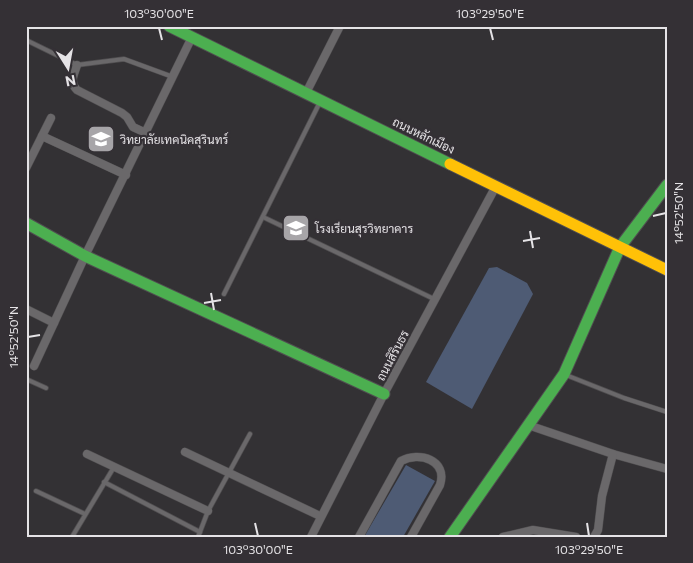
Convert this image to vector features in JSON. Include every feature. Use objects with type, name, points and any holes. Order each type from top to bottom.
[{"type":"street","name":"ถนนหลักเมือง","points":[[169,26],[667,270]]},
{"type":"street","points":[[306,93],[340,26]]},
{"type":"street","points":[[34,366],[192,37]]},
{"type":"street","points":[[77,65],[72,84],[77,90],[122,113],[133,127],[146,133]]},
{"type":"street","points":[[26,168],[51,118]]},
{"type":"street","points":[[42,136],[126,175]]},
{"type":"street","name":"ถนนสิรินธร","points":[[311,537],[320,516],[384,394],[496,186]]},
{"type":"street","points":[[450,537],[564,374],[620,247],[666,187]]},
{"type":"street","points":[[26,223],[86,256],[384,394]]},
{"type":"street","points":[[26,308],[54,323]]},
{"type":"street","points":[[528,425],[613,454],[667,469]]},
{"type":"street","points":[[185,452],[320,516]]},
{"type":"street","points":[[87,454],[208,511]]},
{"type":"street","points":[[594,537],[598,530],[602,496],[613,454]]},
{"type":"street","points":[[359,537],[401,461],[415,456],[433,462],[440,469],[443,477],[411,537]]},
{"type":"street","points":[[503,537],[533,530],[576,537]]},
{"type":"lane","points":[[26,40],[77,65],[124,59],[173,77]]},
{"type":"lane","points":[[224,294],[321,100]]},
{"type":"lane","points":[[263,217],[435,299]]},
{"type":"lane","points":[[564,374],[624,398],[667,412]]},
{"type":"lane","points":[[26,379],[46,388]]},
{"type":"lane","points":[[104,482],[199,534],[208,511],[250,434]]},
{"type":"lane","points":[[72,537],[114,467]]},
{"type":"lane","points":[[36,490],[85,514]]},
{"type":"water","points":[[497,267],[527,283],[533,294],[472,409],[426,382],[489,268]]},
{"type":"water","points":[[406,465],[435,481],[403,537],[364,537]]},
{"type":"traffic: fast","points":[[169,26],[450,164]]},
{"type":"traffic: fast","points":[[450,537],[564,374],[620,247],[667,185]]},
{"type":"traffic: fast","points":[[26,223],[85,256],[384,394]]},
{"type":"traffic: slow","points":[[450,164],[667,270]]},
{"type":"place","name":"วิทยาลัยเทคนิคสุรินทร์","points":[[101,139]]},
{"type":"place","name":"โรงเรียนสุรวิทยาคาร","points":[[296,228]]}]
